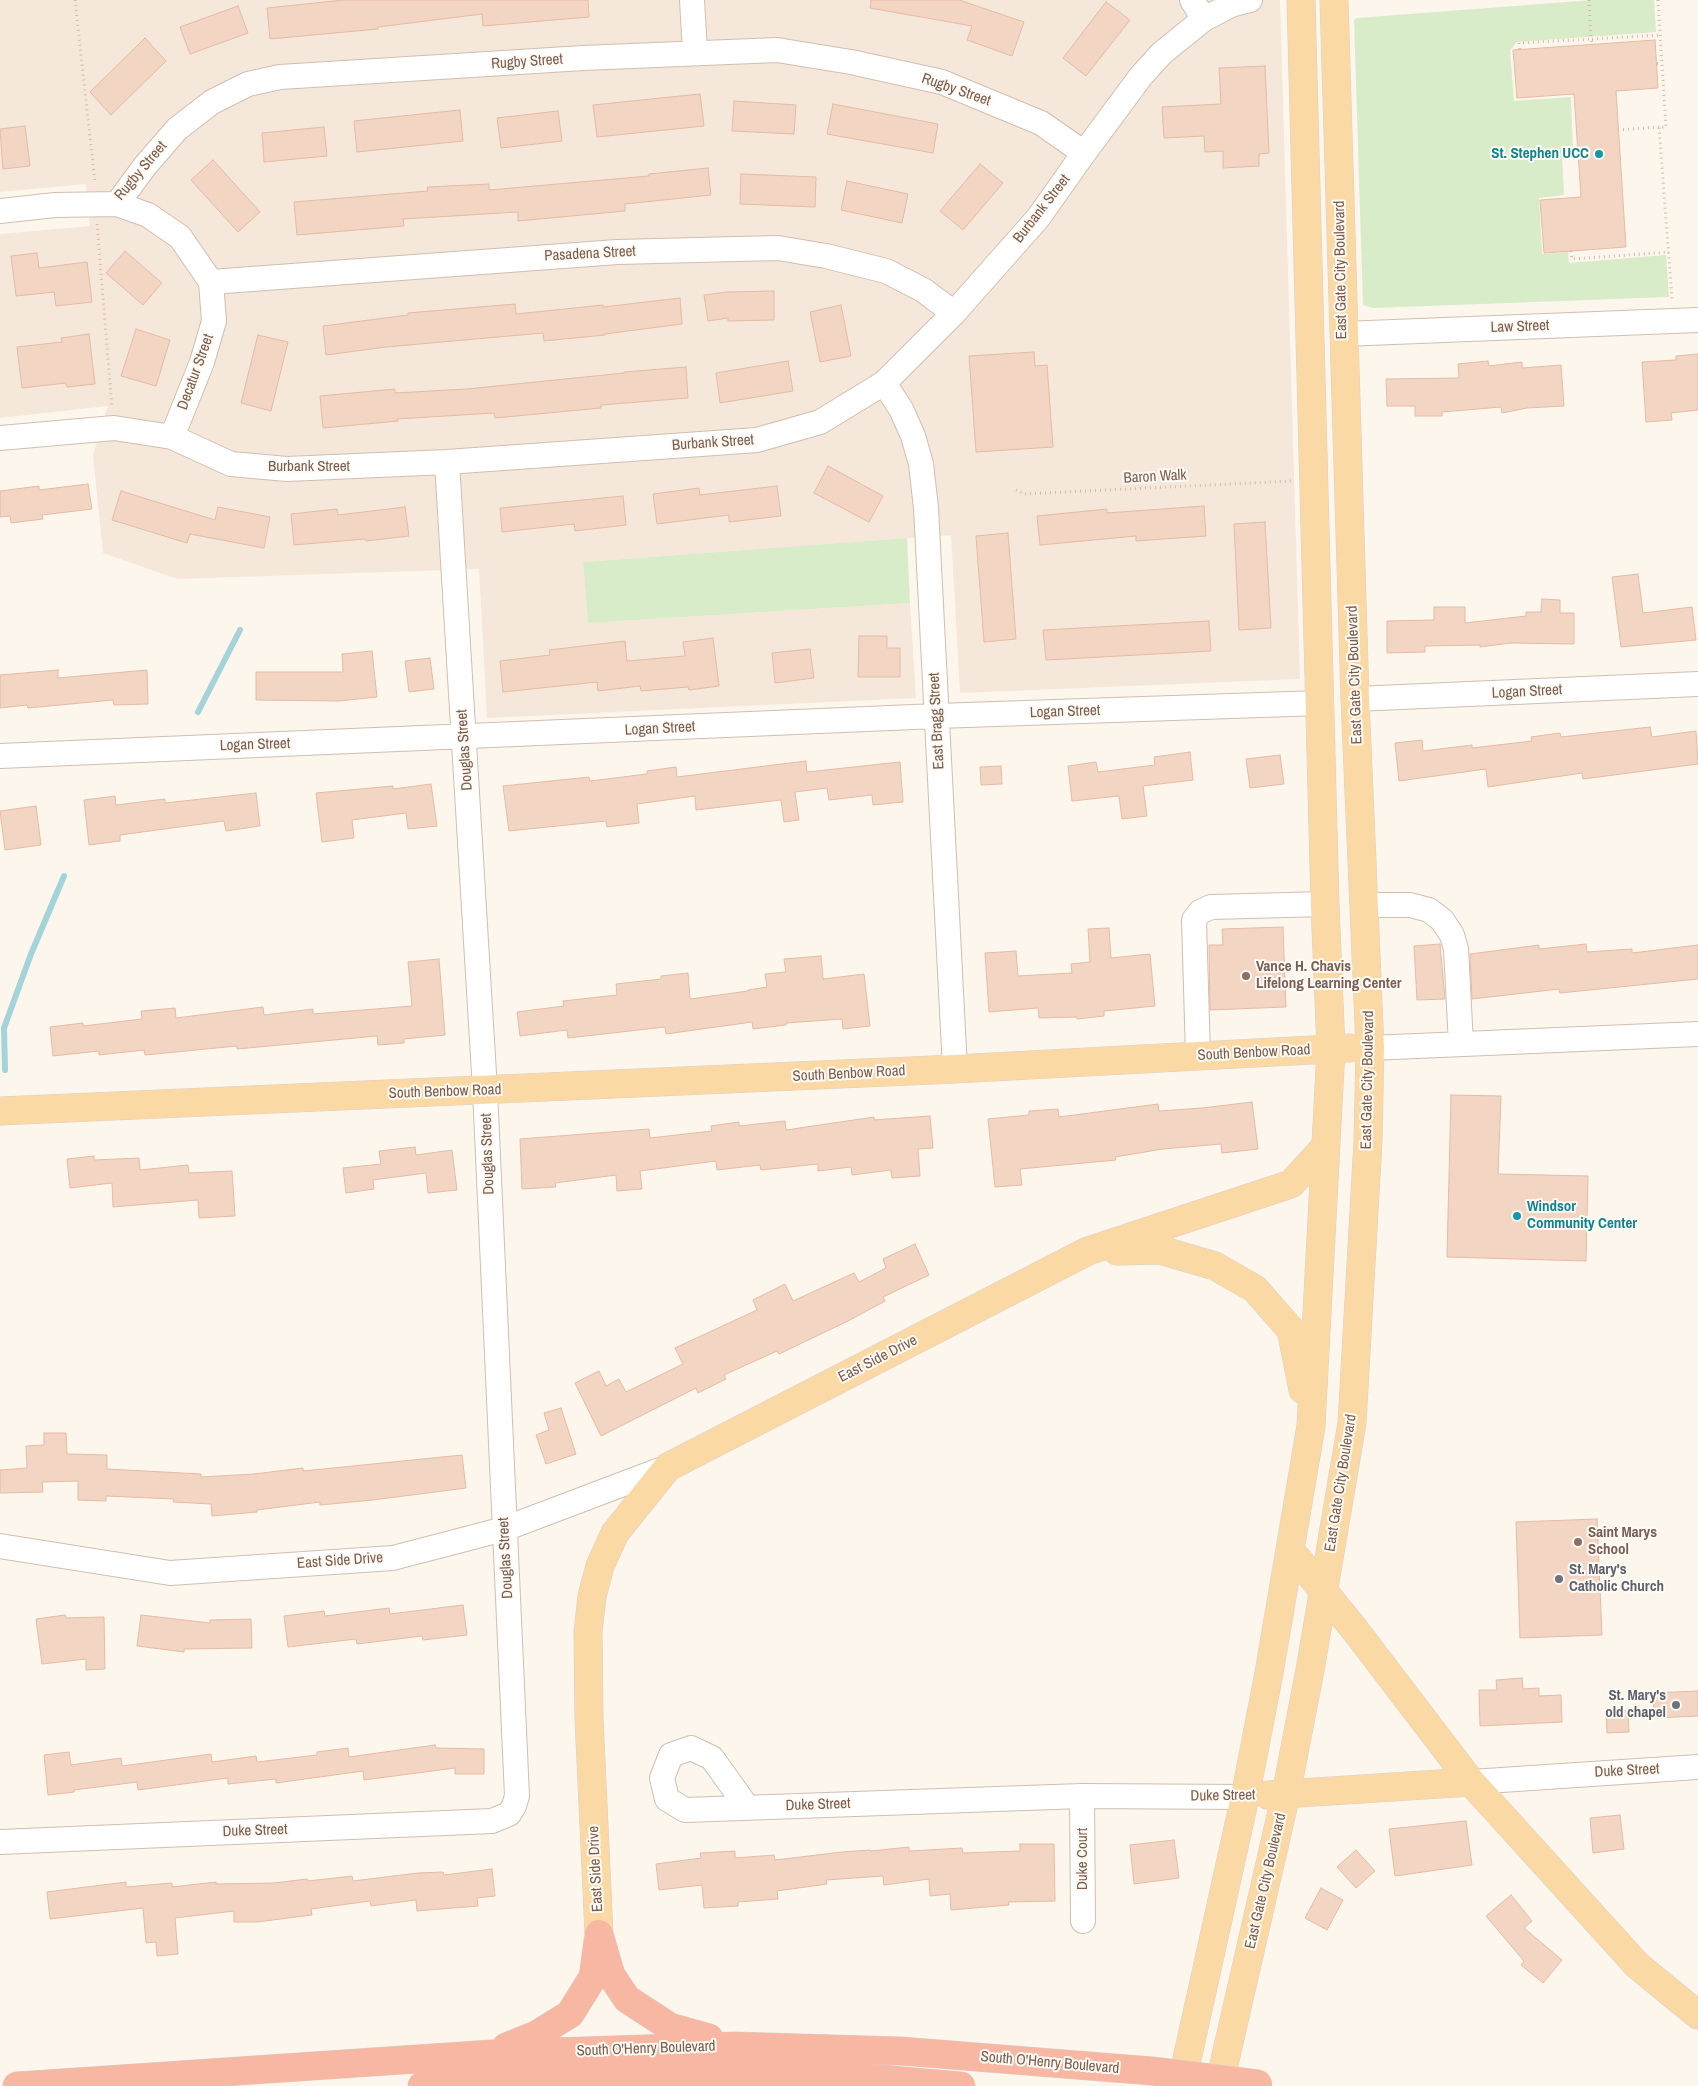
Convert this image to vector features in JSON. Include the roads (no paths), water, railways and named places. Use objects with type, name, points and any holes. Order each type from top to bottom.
[{"type":"highway","points":[[599,1934],[611,1975],[627,1999],[670,2027],[734,2046]]},
{"type":"highway","points":[[496,2073],[536,2035],[570,2014],[593,1977],[599,1934]]},
{"type":"highway","name":"South O'Henry Boulevard","points":[[422,2086],[496,2073],[734,2046],[901,2051],[1152,2071],[1266,2085]]},
{"type":"highway","name":"South O'Henry Boulevard","points":[[17,2086],[496,2073],[725,2073],[846,2076],[961,2086]]},
{"type":"highway","points":[[813,2086],[846,2076]]},
{"type":"main road","points":[[1181,2086],[1245,1796],[1291,1551],[1310,1426],[1326,1146],[1331,1049],[1325,904],[1300,0]]},
{"type":"main road","name":"East Gate City Boulevard","points":[[1219,2086],[1286,1794],[1324,1592],[1352,1423],[1368,1141],[1370,1048],[1355,699],[1334,0]]},
{"type":"main road","name":"South Benbow Road","points":[[0,1111],[955,1069],[1198,1055],[1370,1048]]},
{"type":"main road","name":"East Side Drive","points":[[599,1934],[589,1718],[588,1632],[592,1596],[600,1566],[615,1533],[635,1505],[668,1467],[1088,1251],[1291,1184],[1326,1146]]},
{"type":"main road","points":[[1088,1251],[1160,1250],[1215,1266],[1255,1290],[1291,1330],[1310,1426]]},
{"type":"main road","points":[[1291,1551],[1472,1782],[1637,1965],[1698,2015]]},
{"type":"main road","name":"Duke Street","points":[[1245,1796],[1472,1782]]},
{"type":"street","points":[[692,0],[695,52]]},
{"type":"street","name":"Burbank Street","points":[[0,438],[114,428],[172,437],[231,464],[287,469],[446,462],[757,440],[820,422],[884,383],[954,313],[1038,218],[1084,152],[1141,76],[1198,10],[1250,0]]},
{"type":"street","name":"Rugby Street","points":[[0,211],[54,205],[117,204],[145,166],[177,129],[212,102],[248,84],[280,77],[695,52],[777,50],[851,62],[942,82],[1041,123],[1084,152]]},
{"type":"street","points":[[117,204],[148,215],[180,237],[211,282]]},
{"type":"street","name":"Pasadena Street","points":[[211,282],[617,252],[778,248],[826,256],[886,271],[923,290],[954,313]]},
{"type":"street","name":"Decatur Street","points":[[172,437],[202,362],[214,321],[211,282]]},
{"type":"street","name":"Law Street","points":[[1343,334],[1698,320]]},
{"type":"street","name":"East Bragg Street","points":[[884,383],[901,409],[913,436],[921,464],[926,508],[955,1069]]},
{"type":"street","name":"Douglas Street","points":[[446,462],[485,1090],[517,1796],[509,1814]]},
{"type":"street","name":"Logan Street","points":[[1355,699],[1698,684]]},
{"type":"street","name":"Logan Street","points":[[0,756],[937,716],[1320,703]]},
{"type":"street","points":[[1198,1055],[1194,920],[1200,912],[1212,907],[1325,904]]},
{"type":"street","points":[[1365,905],[1410,905],[1429,910],[1442,920],[1452,935],[1456,949],[1461,1044]]},
{"type":"street","name":"South Benbow Road","points":[[1370,1048],[1698,1034]]},
{"type":"street","name":"East Side Drive","points":[[0,1546],[170,1573],[393,1558],[504,1529],[668,1467]]},
{"type":"street","name":"Duke Street","points":[[1472,1782],[1698,1767]]},
{"type":"street","name":"Duke Street","points":[[747,1807],[1082,1796],[1245,1796]]},
{"type":"street","name":"Duke Court","points":[[1082,1796],[1083,1920]]},
{"type":"street","name":"Duke Street","points":[[0,1842],[492,1821],[509,1814]]},
{"type":"waterway","points":[[198,712],[240,630]]},
{"type":"waterway","points":[[5,1070],[4,1028],[31,954],[64,876]]},
{"type":"place","name":"St. Stephen UCC","points":[[1599,154]]},
{"type":"place","name":"Vance H. Chavis Lifelong Learning Center","points":[[1246,976]]},
{"type":"place","name":"Windsor Community Center","points":[[1517,1216]]},
{"type":"place","name":"Saint Marys School","points":[[1578,1542]]},
{"type":"place","name":"St. Mary's Catholic Church","points":[[1559,1579]]},
{"type":"place","name":"St. Mary's old chapel","points":[[1676,1705]]}]
